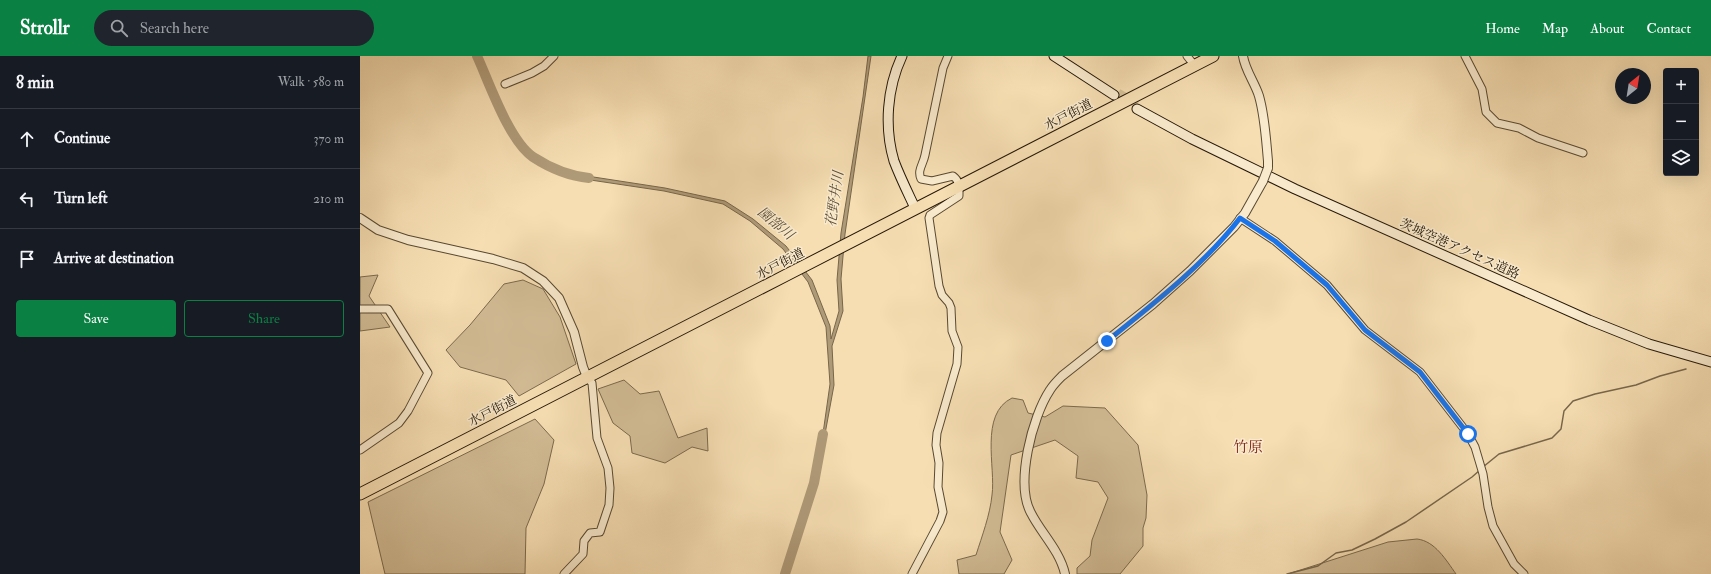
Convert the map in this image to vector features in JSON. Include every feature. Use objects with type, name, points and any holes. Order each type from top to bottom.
[{"type":"highway","name":"水戸街道","points":[[360,494],[809,264],[959,185],[1213,56]]},
{"type":"main road","points":[[902,56],[893,78],[890,92],[888,109],[889,134],[894,160],[915,208]]},
{"type":"main road","points":[[1054,56],[1116,94],[1063,56]]},
{"type":"main road","name":"茨城空港アクセス道路","points":[[1138,107],[1192,139],[1295,189],[1589,320],[1649,344],[1711,362]]},
{"type":"street","points":[[505,84],[532,73],[544,66],[554,56]]},
{"type":"street","points":[[912,574],[940,521],[942,512],[938,487],[939,464],[936,445],[957,364],[958,347],[952,331],[951,308],[949,303],[942,296],[939,286],[929,218],[930,215],[960,196],[958,179],[953,176],[926,181],[921,179],[919,174],[926,155],[941,75],[948,56]]},
{"type":"street","points":[[1187,56],[1195,66]]},
{"type":"street","points":[[1065,574],[1050,543],[1030,512],[1025,499],[1024,486],[1029,442],[1047,395],[1054,384],[1062,376],[1147,309],[1218,244],[1240,218],[1263,181],[1268,168],[1268,161],[1260,100],[1255,84],[1244,62],[1243,56]]},
{"type":"street","points":[[1465,56],[1482,89],[1486,112],[1496,123],[1519,128],[1538,138],[1583,153]]},
{"type":"street","points":[[360,218],[378,230],[408,240],[494,259],[523,268],[543,281],[559,298],[574,332],[583,367],[587,377],[592,383],[597,438],[608,468],[610,488],[609,505],[600,532],[590,533],[584,541],[583,554],[564,574]]},
{"type":"street","points":[[1240,218],[1275,241],[1327,285],[1365,330],[1420,372],[1468,434],[1475,447],[1483,474],[1488,507],[1493,526],[1514,564],[1524,574]]},
{"type":"street","points":[[360,309],[388,309],[428,373],[408,411],[399,423],[360,450]]},
{"type":"street","points":[[1514,564],[1516,574]]},
{"type":"shaded area","points":[[868,56],[871,56],[845,234],[841,279],[843,311],[832,346],[834,385],[816,483],[830,384],[826,327],[808,282],[783,249],[750,221],[723,204],[664,191],[577,178],[574,174],[665,188],[725,201],[753,219],[786,246],[812,280],[830,326],[831,339],[839,311],[837,280],[841,233],[863,97]]},
{"type":"shaded area","points":[[378,275],[369,296],[390,327],[360,331],[360,277]]},
{"type":"shaded area","points":[[523,280],[543,289],[560,317],[576,364],[519,396],[506,380],[460,367],[446,350],[470,325],[504,284]]},
{"type":"shaded area","points":[[624,380],[640,394],[659,391],[678,438],[707,428],[708,451],[692,447],[665,463],[632,453],[630,436],[613,423],[598,389]]},
{"type":"shaded area","points":[[1012,398],[1023,400],[1028,413],[1045,417],[1063,406],[1105,408],[1138,445],[1147,495],[1146,518],[1143,528],[1143,546],[1120,574],[1077,574],[1077,568],[1090,556],[1092,540],[1108,498],[1098,482],[1076,478],[1078,456],[1055,440],[1011,455],[1000,532],[1012,560],[1004,574],[959,574],[957,560],[976,555],[986,525],[990,510],[993,484],[991,442],[992,429],[996,416],[1002,406]]},
{"type":"shaded area","points":[[535,419],[554,440],[544,484],[526,528],[525,574],[385,574],[368,502]]},
{"type":"shaded area","points":[[1417,539],[1429,543],[1435,547],[1456,574],[1288,574],[1388,542]]},
{"type":"waterway","name":"園部川","points":[[477,56],[500,110],[524,149],[546,165],[567,173],[589,178]]},
{"type":"waterway","points":[[1483,467],[1499,454],[1552,438],[1561,429],[1564,411],[1573,401],[1595,394],[1636,385],[1660,376],[1686,369]]},
{"type":"waterway","name":"園部川","points":[[785,574],[814,483],[823,434]]},
{"type":"waterway","points":[[1287,574],[1318,566],[1336,553],[1352,550],[1375,539],[1406,522],[1480,470]]},
{"type":"tunnel","points":[[1118,93],[1140,106]]},
{"type":"district","name":"竹原","points":[[1248,447]]},
{"type":"route","points":[[1107,341],[1153,304],[1190,271],[1218,244],[1234,227],[1240,218],[1275,241],[1327,285],[1365,330],[1420,372],[1468,434]]},
{"type":"water label","name":"花野井川","points":[[834,199]]}]
